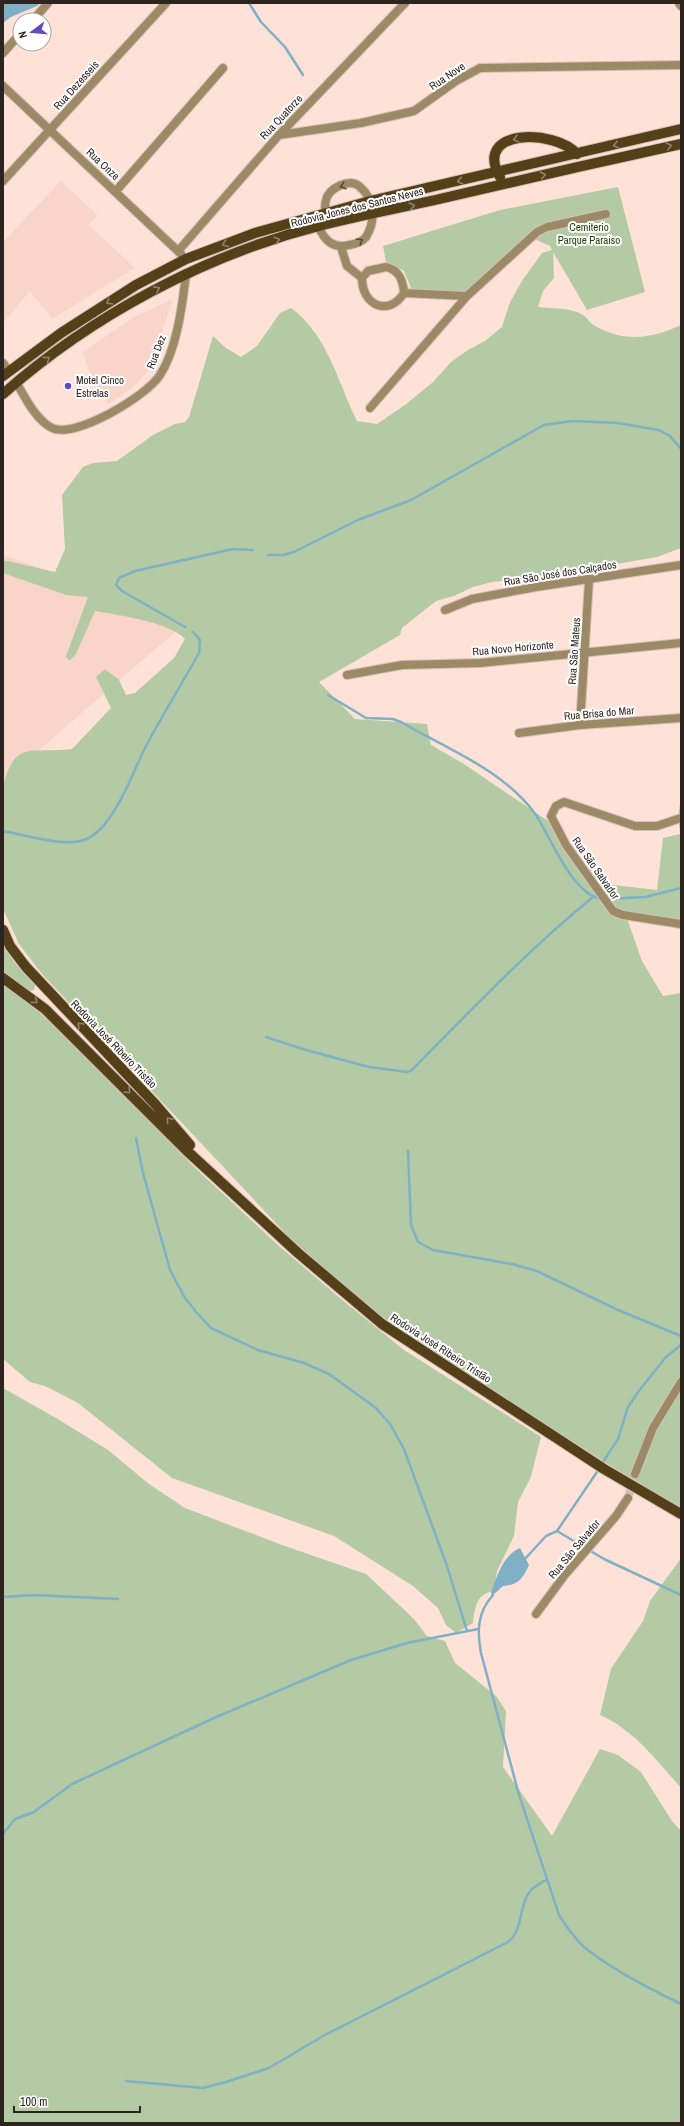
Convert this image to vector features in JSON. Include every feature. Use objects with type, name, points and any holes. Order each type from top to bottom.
[{"type":"main road","name":"Rodovia Jones dos Santos Neves","points":[[4,372],[136,285],[186,259],[255,233],[325,212],[370,201],[681,129]]},
{"type":"main road","points":[[504,184],[494,163],[497,150],[502,144],[516,138],[539,138],[557,141],[567,144],[578,154]]},
{"type":"main road","name":"Rodovia Jones dos Santos Neves","points":[[3,394],[16,382],[85,331],[155,290],[247,249],[318,226],[681,144]]},
{"type":"main road","name":"Rodovia José Ribeiro Tristão","points":[[3,930],[10,946],[26,967],[155,1104],[211,1173]]},
{"type":"main road","name":"Rodovia José Ribeiro Tristão","points":[[3,978],[45,1009],[211,1173],[293,1248],[393,1333],[604,1469],[681,1514]]},
{"type":"street","points":[[40,12],[48,3]]},
{"type":"street","name":"Rua Dezesseis","points":[[3,181],[166,3]]},
{"type":"street","name":"Rua Quatorze","points":[[179,250],[279,135],[405,3]]},
{"type":"street","points":[[3,53],[12,43]]},
{"type":"street","name":"Rua Nove","points":[[279,135],[361,123],[414,111],[456,81],[480,68],[681,65]]},
{"type":"street","points":[[116,191],[223,68]]},
{"type":"street","name":"Rua Onze","points":[[3,86],[179,250],[186,259]]},
{"type":"street","points":[[318,226],[324,238],[332,245],[341,247],[363,240],[369,233],[374,214],[370,201],[359,186],[354,184],[344,184],[329,194],[326,200],[325,212]]},
{"type":"street","points":[[370,408],[467,296],[537,232],[547,227],[606,214]]},
{"type":"street","points":[[341,247],[347,266],[362,278]]},
{"type":"street","points":[[391,268],[398,273],[403,284],[404,293],[400,299],[391,305],[377,304],[368,300],[363,292],[362,278],[364,274],[373,269],[391,268]]},
{"type":"street","name":"Rua Dez","points":[[16,382],[32,408],[43,421],[52,428],[64,430],[78,426],[112,411],[138,397],[153,385],[161,374],[170,352],[182,309],[186,275]]},
{"type":"street","points":[[404,293],[467,296]]},
{"type":"street","name":"Rua São José dos Calçados","points":[[445,610],[472,599],[536,587],[681,565]]},
{"type":"street","name":"Rua São Mateus","points":[[580,725],[586,652],[589,580]]},
{"type":"street","name":"Rua Novo Horizonte","points":[[347,675],[402,665],[480,663],[681,643]]},
{"type":"street","name":"Rua Brisa do Mar","points":[[519,734],[580,725],[681,718]]},
{"type":"street","name":"Rua São Salvador","points":[[681,818],[657,826],[635,826],[564,802],[556,806],[552,812],[551,819],[566,845],[611,908],[623,916],[681,924]]},
{"type":"street","points":[[635,1474],[650,1434],[666,1404],[681,1382]]},
{"type":"street","name":"Rua São Salvador","points":[[536,1614],[564,1576],[616,1516],[628,1498]]},
{"type":"shaded area","points":[[61,181],[97,215],[89,225],[135,268],[52,319],[30,291],[3,323],[3,242]]},
{"type":"shaded area","points":[[173,299],[150,368],[135,386],[109,404],[93,379],[82,352],[134,317]]},
{"type":"shaded area","points":[[3,555],[189,620],[3,781]]},
{"type":"green space","name":"Cemiterio Parque Paraiso","points":[[618,187],[645,292],[587,310],[553,252],[554,278],[543,291],[538,307],[567,309],[578,312],[592,324],[603,330],[625,336],[648,336],[670,330],[681,325],[681,548],[657,557],[540,577],[492,582],[473,587],[454,596],[436,601],[402,628],[400,635],[319,682],[355,719],[427,724],[431,745],[464,764],[548,821],[566,851],[605,884],[657,890],[663,838],[680,834],[678,815],[681,799],[681,922],[625,913],[642,961],[663,996],[681,993],[681,1510],[411,1340],[349,1290],[289,1237],[42,974],[19,944],[3,909],[3,787],[13,761],[19,755],[35,750],[72,749],[111,708],[96,677],[105,669],[119,680],[126,695],[135,693],[174,658],[185,639],[177,633],[156,624],[129,617],[95,611],[76,654],[69,661],[66,656],[88,597],[66,595],[3,573],[3,560],[55,572],[65,549],[62,495],[83,467],[93,463],[117,461],[153,435],[175,424],[185,422],[189,417],[213,336],[226,348],[241,357],[257,346],[280,313],[291,308],[304,319],[323,346],[331,360],[357,421],[377,424],[405,405],[433,382],[451,362],[468,350],[485,341],[502,327],[510,302],[522,281],[542,253],[552,250],[550,246],[530,237],[470,293],[412,290],[404,271],[386,262],[383,246],[500,210]]},
{"type":"green space","points":[[3,946],[14,962],[35,985],[34,990],[29,991],[3,974]]},
{"type":"green space","points":[[3,984],[22,996],[106,1075],[192,1165],[279,1246],[341,1299],[404,1350],[541,1437],[531,1477],[518,1502],[514,1536],[497,1571],[494,1591],[483,1595],[480,1598],[476,1607],[473,1623],[456,1633],[446,1625],[438,1608],[413,1586],[334,1536],[172,1478],[78,1403],[45,1386],[30,1382],[3,1359]]},
{"type":"green space","points":[[3,1388],[108,1450],[149,1484],[185,1508],[282,1545],[366,1574],[413,1618],[427,1636],[445,1641],[455,1663],[496,1696],[506,1711],[503,1767],[552,1836],[600,1749],[618,1755],[641,1772],[672,1821],[681,1831],[681,2123],[3,2123]]},
{"type":"green space","points":[[681,1558],[681,1788],[634,1737],[612,1721],[600,1715],[611,1669],[643,1621],[650,1601]]},
{"type":"water","points":[[3,3],[40,3],[37,6],[23,12],[12,12],[12,17],[3,23]]},
{"type":"water","points":[[520,1548],[529,1565],[525,1574],[516,1583],[503,1586],[492,1596],[491,1593],[495,1581],[505,1561],[514,1551]]},
{"type":"waterway","points":[[249,3],[261,22],[285,47],[303,75]]},
{"type":"waterway","points":[[268,555],[283,555],[294,552],[358,520],[411,500],[544,425],[572,421],[617,423],[659,430],[670,436],[681,449]]},
{"type":"waterway","points":[[185,627],[122,591],[116,585],[119,578],[135,571],[233,549],[253,550]]},
{"type":"waterway","points":[[3,831],[55,841],[75,842],[84,840],[104,825],[113,813],[128,786],[145,748],[199,653],[200,640],[193,632]]},
{"type":"waterway","points":[[328,695],[366,718],[393,719],[401,722],[474,762],[508,785],[523,799],[536,815],[572,877],[591,895],[602,899]]},
{"type":"waterway","points":[[607,899],[645,897],[681,888]]},
{"type":"waterway","points":[[266,1037],[306,1050],[369,1067],[407,1072],[412,1070],[523,959],[593,897]]},
{"type":"waterway","points":[[136,1138],[143,1173],[170,1270],[185,1298],[197,1313],[211,1328],[258,1350],[304,1363],[329,1374],[376,1408],[390,1424],[404,1449],[447,1566],[467,1631]]},
{"type":"waterway","points":[[408,1151],[411,1225],[418,1242],[433,1250],[512,1264],[537,1271],[618,1310],[681,1336]]},
{"type":"waterway","points":[[601,1465],[618,1439],[628,1407],[666,1357],[681,1345]]},
{"type":"waterway","points":[[523,1561],[546,1536],[557,1531],[599,1469]]},
{"type":"waterway","points":[[557,1531],[604,1559],[681,1595]]},
{"type":"waterway","points":[[3,1597],[34,1595],[118,1599]]},
{"type":"waterway","points":[[493,1595],[481,1615],[479,1630],[481,1653],[519,1795],[559,1915],[577,1940],[594,1955],[631,1978],[681,2004]]},
{"type":"waterway","points":[[3,1834],[15,1819],[34,1812],[72,1784],[214,1718],[351,1660],[407,1643],[478,1629]]},
{"type":"waterway","points":[[126,2081],[203,2088],[269,2068],[323,2036],[508,1942],[517,1931],[527,1896],[531,1890],[546,1880]]},
{"type":"tunnel","points":[[628,1498],[635,1474]]},
{"type":"place","name":"Motel Cinco Estrelas","points":[[68,386]]}]
